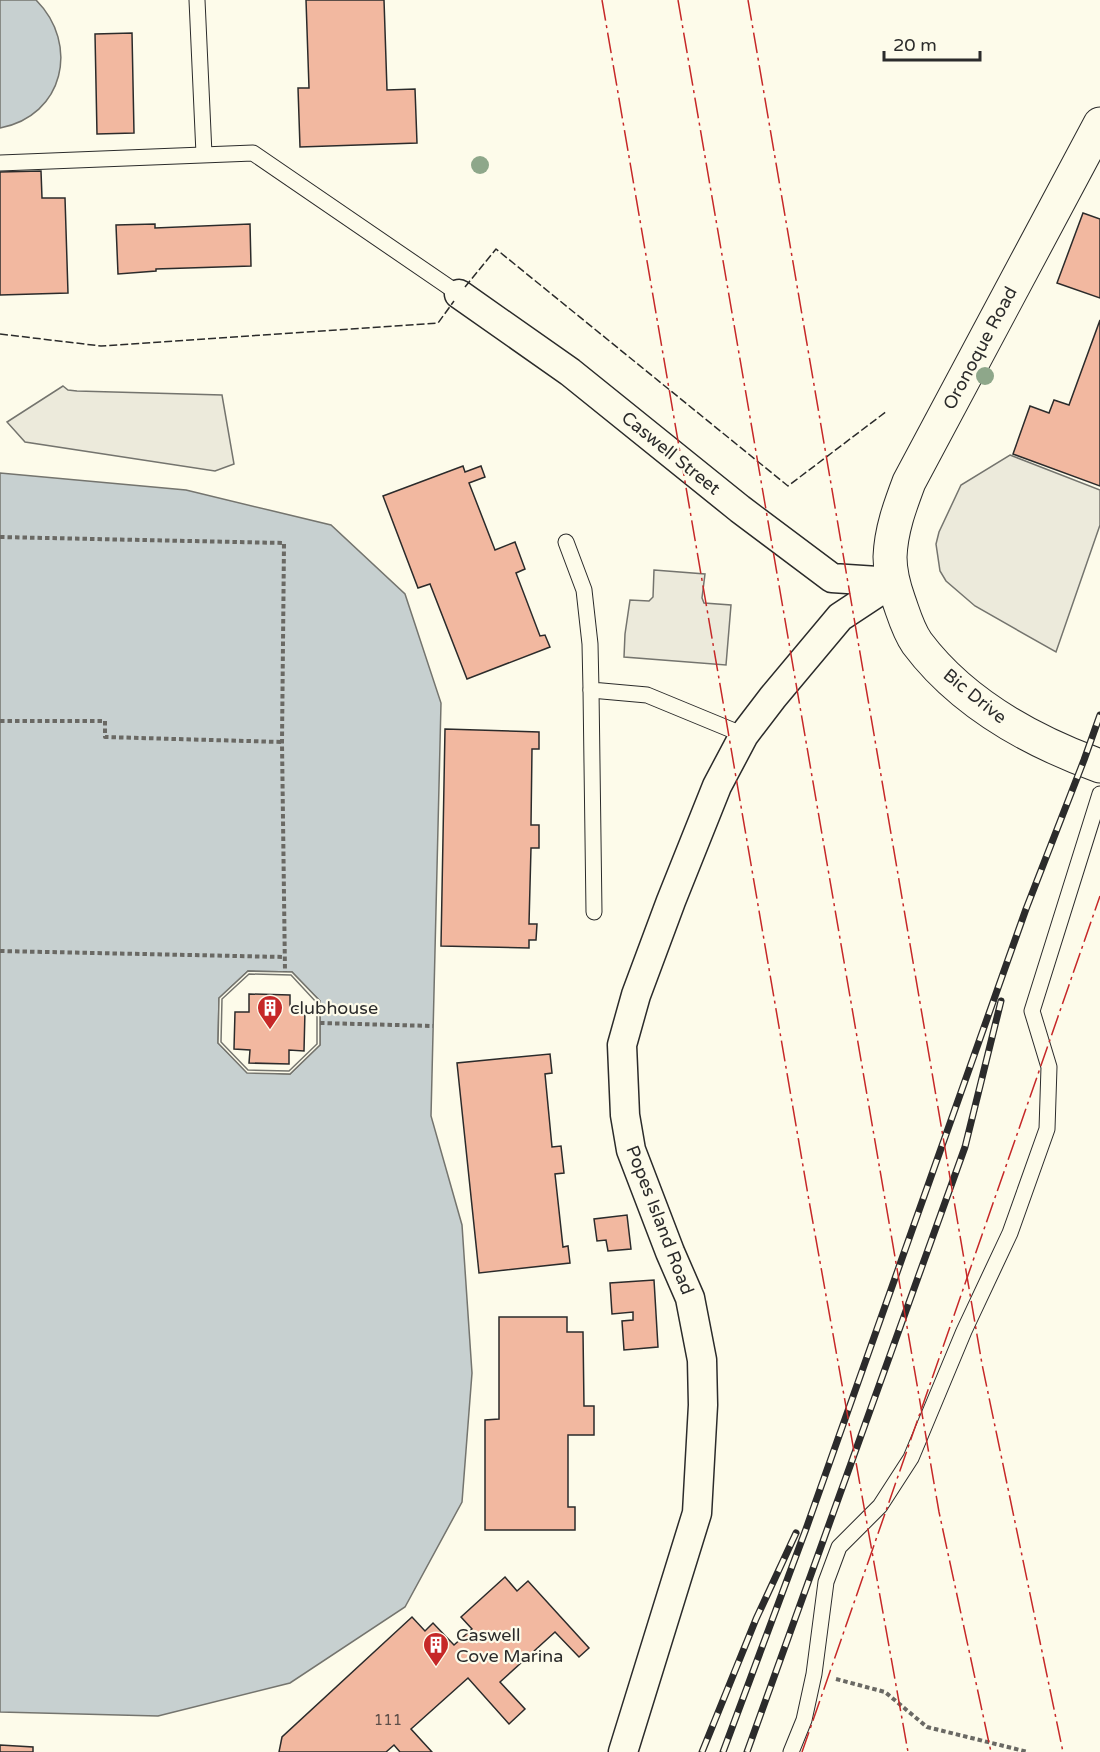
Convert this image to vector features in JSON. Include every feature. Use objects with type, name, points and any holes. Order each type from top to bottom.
[{"type":"street","name":"Oronoque Road","points":[[892,582],[890,558],[892,536],[898,509],[909,482],[1100,124]]},
{"type":"street","name":"Caswell Street","points":[[459,294],[570,372],[740,509],[832,578],[892,582]]},
{"type":"street","name":"Popes Island Road","points":[[623,1752],[697,1513],[703,1405],[702,1360],[690,1298],[631,1150],[625,1115],[622,1046],[636,994],[675,890],[717,786],[744,735],[840,617],[892,582]]},
{"type":"street","name":"Bic Drive","points":[[892,582],[906,623],[916,641],[934,663],[966,692],[996,716],[1030,736],[1100,766]]},
{"type":"lane","points":[[197,0],[204,154]]},
{"type":"lane","points":[[0,164],[253,153],[459,294]]},
{"type":"lane","points":[[566,542],[584,590],[590,644],[594,912]]},
{"type":"lane","points":[[591,690],[647,695],[744,735]]},
{"type":"lane","points":[[791,1752],[804,1720],[814,1674],[826,1582],[839,1547],[880,1506],[911,1458],[964,1331],[1010,1233],[1047,1129],[1049,1067],[1032,1011],[1100,794]]},
{"type":"path","points":[[0,537],[284,543],[282,742],[285,972]]},
{"type":"path","points":[[0,721],[105,721],[105,737],[282,742]]},
{"type":"path","points":[[0,951],[284,957]]},
{"type":"path","points":[[320,1023],[433,1026]]},
{"type":"path","points":[[814,1674],[885,1692],[927,1727],[1028,1752]]},
{"type":"shaded area","points":[[0,0],[36,0],[50,18],[58,37],[61,57],[58,76],[51,94],[39,109],[22,121],[0,128]]},
{"type":"shaded area","points":[[63,386],[68,390],[77,391],[222,395],[234,464],[215,471],[25,442],[7,422]]},
{"type":"shaded area","points":[[1010,455],[1100,490],[1100,525],[1056,652],[975,606],[946,581],[940,571],[936,544],[939,532],[961,485]]},
{"type":"shaded area","points":[[0,473],[186,490],[331,525],[405,594],[441,703],[431,1116],[462,1225],[472,1373],[462,1502],[405,1607],[290,1683],[158,1716],[0,1712]],"holes":[[[248,971],[292,972],[320,1001],[320,1045],[290,1074],[247,1072],[218,1043],[219,998]]]},
{"type":"shaded area","points":[[654,570],[705,574],[702,598],[704,603],[731,605],[726,665],[624,657],[630,600],[649,601],[653,597]]},
{"type":"pier","points":[[248,971],[292,972],[320,1001],[320,1045],[290,1074],[247,1073],[218,1043],[219,998]],"holes":[[[249,974],[291,975],[317,1003],[317,1044],[289,1071],[248,1070],[221,1042],[222,999]]]},
{"type":"building","points":[[306,0],[384,0],[387,90],[415,89],[417,143],[300,147],[298,88],[309,88]]},
{"type":"building","points":[[132,33],[134,133],[97,134],[95,34]]},
{"type":"building","points":[[41,171],[42,198],[65,198],[68,293],[0,295],[0,172]]},
{"type":"building","points":[[1083,213],[1100,219],[1100,298],[1057,283]]},
{"type":"building","points":[[155,224],[155,228],[250,224],[251,266],[156,269],[156,271],[118,274],[116,225]]},
{"type":"building","points":[[1100,320],[1100,486],[1013,454],[1030,406],[1049,413],[1054,400],[1069,405]]},
{"type":"building","points":[[463,466],[465,472],[481,466],[485,477],[469,483],[495,550],[515,542],[525,569],[516,573],[540,636],[545,635],[550,647],[467,679],[430,584],[418,588],[383,496]]},
{"type":"building","points":[[445,729],[539,732],[539,749],[532,749],[531,825],[539,825],[539,848],[531,848],[529,924],[537,924],[536,940],[529,940],[529,948],[441,946]]},
{"type":"building","name":"clubhouse","points":[[249,994],[290,995],[290,1009],[305,1010],[304,1051],[289,1050],[289,1064],[249,1063],[250,1050],[234,1049],[235,1012],[249,1012]]},
{"type":"building","points":[[550,1054],[552,1073],[545,1074],[552,1147],[561,1146],[564,1173],[555,1174],[563,1247],[568,1246],[570,1263],[479,1273],[457,1063]]},
{"type":"building","points":[[627,1215],[631,1249],[608,1251],[606,1240],[597,1241],[594,1219]]},
{"type":"building","points":[[654,1280],[658,1347],[624,1350],[622,1321],[633,1320],[633,1312],[612,1314],[610,1283]]},
{"type":"building","points":[[499,1317],[567,1317],[567,1332],[583,1332],[584,1406],[594,1406],[594,1435],[568,1435],[568,1507],[575,1507],[575,1530],[485,1530],[485,1420],[499,1419]]},
{"type":"building","name":"Caswell Cove Marina","points":[[505,1577],[517,1591],[528,1581],[589,1648],[579,1657],[555,1632],[500,1682],[525,1709],[509,1724],[468,1678],[411,1729],[432,1752],[400,1752],[394,1745],[386,1752],[279,1752],[282,1737],[412,1617],[425,1631],[433,1623],[454,1645],[472,1629],[461,1617]]},
{"type":"building","points":[[0,1745],[33,1747],[33,1752],[0,1752]]},
{"type":"railway","points":[[723,1752],[806,1529],[1026,909],[1100,715]]},
{"type":"railway","points":[[747,1752],[965,1147],[1001,1001]]},
{"type":"railway","points":[[702,1752],[756,1619],[796,1533]]},
{"type":"fence","points":[[465,287],[496,249],[788,486],[887,411]]},
{"type":"fence","points":[[0,334],[101,346],[438,323],[454,301]]},
{"type":"power","points":[[602,0],[808,1195],[908,1752]]},
{"type":"power","points":[[678,0],[939,1512],[991,1752]]},
{"type":"power","points":[[748,0],[982,1364],[1063,1752]]},
{"type":"power","points":[[802,1752],[1100,896]]},
{"type":"place","name":"clubhouse","points":[[270,1031]]},
{"type":"place","name":"Caswell Cove Marina","points":[[436,1668]]}]
